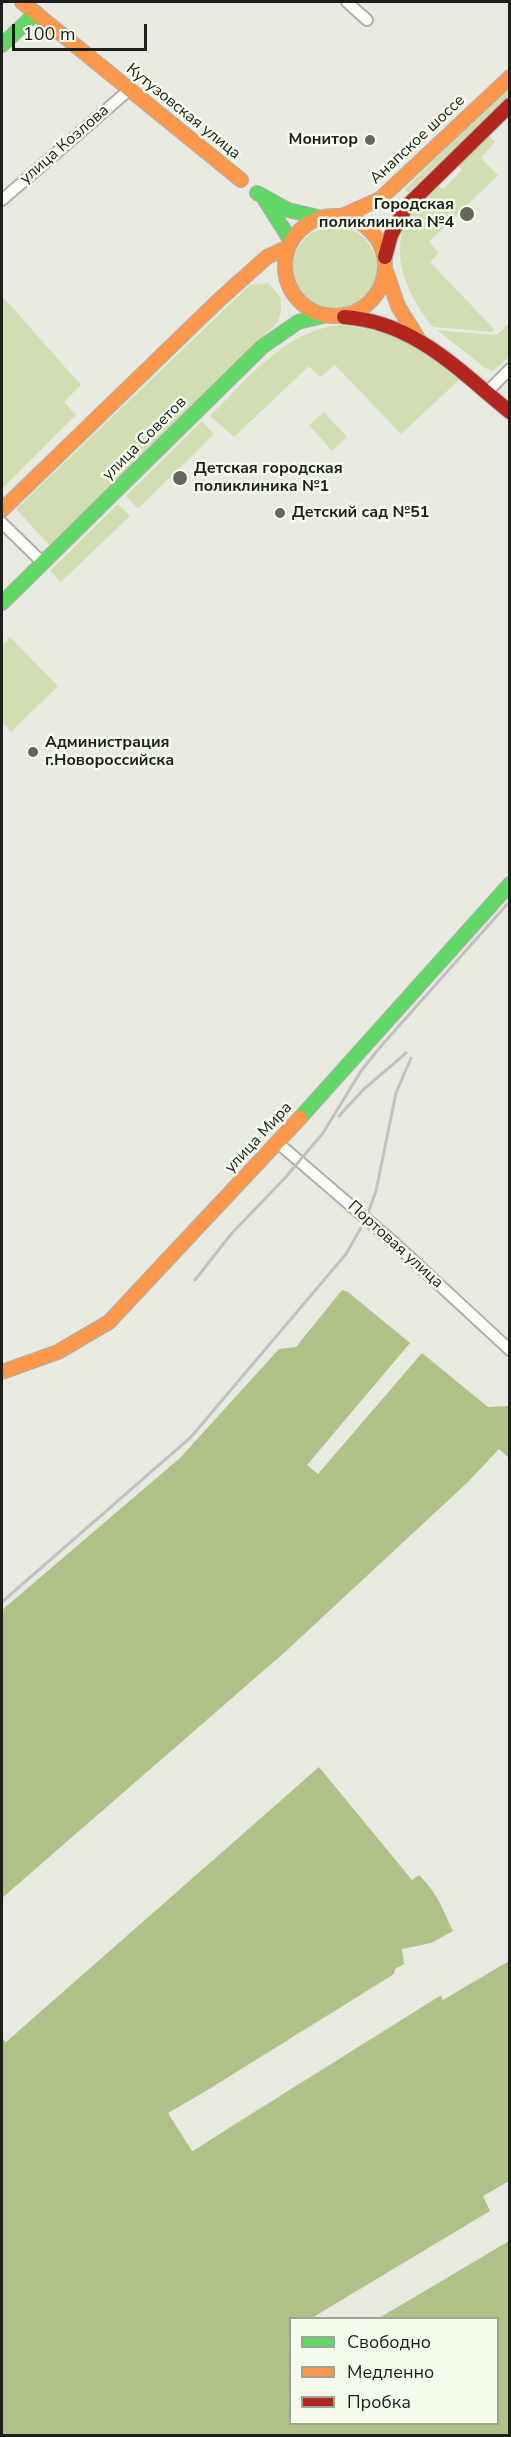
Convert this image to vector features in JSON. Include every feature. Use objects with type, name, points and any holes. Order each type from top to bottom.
[{"type":"main road","name":"Кутузовская улица","points":[[22,2],[241,180]]},
{"type":"main road","points":[[2,45],[36,13]]},
{"type":"main road","name":"Анапское шоссе","points":[[342,216],[380,199],[510,77]]},
{"type":"main road","points":[[339,317],[359,311],[380,289],[391,235],[405,207],[510,105]]},
{"type":"main road","points":[[418,339],[399,311],[388,283],[385,263],[377,238],[370,230],[342,216],[322,218],[298,214],[261,196],[290,244],[285,272],[290,289],[301,304],[323,316],[376,321],[395,327],[418,339],[510,412]]},
{"type":"main road","points":[[2,510],[224,295],[267,257],[290,244],[309,223],[322,218]]},
{"type":"main road","name":"улица Советов","points":[[2,603],[262,347],[298,322],[323,316]]},
{"type":"main road","name":"улица Мира","points":[[2,1372],[17,1369],[94,1334],[109,1322],[278,1143],[510,884]]},
{"type":"street","points":[[347,2],[367,20]]},
{"type":"street","name":"улица Козлова","points":[[2,200],[129,90]]},
{"type":"street","points":[[486,393],[510,369]]},
{"type":"street","points":[[2,523],[42,562]]},
{"type":"street","name":"Портовая улица","points":[[278,1143],[392,1241],[510,1350]]},
{"type":"shaded area","points":[[509,86],[509,95],[409,192],[405,191],[405,189]]},
{"type":"shaded area","points":[[488,135],[495,142],[481,158],[498,175],[429,242],[439,253],[430,262],[494,329],[491,332],[433,327],[407,285],[400,254],[405,223],[414,208],[436,183],[443,189],[462,170],[458,165]]},
{"type":"shaded area","points":[[335,226],[351,229],[365,238],[374,252],[377,268],[374,284],[365,298],[351,307],[335,310],[319,307],[305,298],[296,284],[293,268],[296,252],[305,238],[319,229]]},
{"type":"shaded area","points":[[268,283],[281,301],[278,322],[49,545],[16,509],[250,285]]},
{"type":"shaded area","points":[[2,296],[81,385],[64,402],[76,415],[2,489]]},
{"type":"shaded area","points":[[509,323],[509,357],[493,371],[485,368],[437,330],[497,335]]},
{"type":"shaded area","points":[[340,325],[377,331],[405,342],[430,357],[459,380],[401,434],[335,365],[320,377],[309,366],[234,437],[210,416],[268,359],[284,347],[320,329]]},
{"type":"shaded area","points":[[324,412],[347,437],[332,451],[309,425]]},
{"type":"shaded area","points":[[202,421],[214,434],[138,509],[126,496]]},
{"type":"shaded area","points":[[118,504],[130,516],[61,582],[50,571]]},
{"type":"shaded area","points":[[10,637],[58,686],[11,732],[2,722],[2,646]]},
{"type":"shaded area","points":[[342,1290],[348,1292],[410,1343],[307,1465],[318,1474],[422,1353],[488,1407],[509,1406],[509,1458],[499,1449],[468,1482],[285,1652],[2,1898],[2,1610],[180,1458],[279,1349],[296,1347]]},
{"type":"shaded area","points":[[319,1767],[412,1880],[419,1875],[431,1889],[453,1931],[431,1943],[402,1949],[404,1964],[395,1969],[394,1974],[169,2114],[193,2151],[439,1992],[443,2000],[509,1961],[509,2181],[483,2196],[490,2211],[316,2317],[289,2317],[289,2425],[499,2425],[499,2317],[381,2317],[509,2241],[509,2435],[2,2435],[2,2038],[6,2042]]},
{"type":"pier","points":[[437,1989],[443,1994],[192,2151],[168,2113],[257,2062],[173,2114],[193,2147],[376,2032],[381,2020]]},
{"type":"railway","points":[[195,1280],[232,1233],[285,1178],[323,1133],[361,1071],[382,1045],[510,901]]},
{"type":"railway","points":[[339,1116],[363,1090],[406,1053]]},
{"type":"railway","points":[[2,1602],[191,1437],[346,1254],[366,1219],[376,1191],[396,1093],[411,1058]]},
{"type":"traffic: fast","points":[[2,45],[36,13]]},
{"type":"traffic: fast","points":[[257,193],[288,210],[322,218]]},
{"type":"traffic: fast","points":[[265,200],[291,241]]},
{"type":"traffic: fast","points":[[2,603],[262,347],[298,322],[323,316]]},
{"type":"traffic: fast","points":[[300,1118],[510,884]]},
{"type":"traffic: slow","points":[[22,2],[241,180]]},
{"type":"traffic: slow","points":[[342,216],[380,199],[510,77]]},
{"type":"traffic: slow","points":[[335,216],[354,220],[371,230],[381,247],[385,266],[381,285],[371,302],[354,312],[335,316],[316,312],[299,302],[289,285],[285,266],[289,247],[299,230],[316,220],[335,216]]},
{"type":"traffic: slow","points":[[2,510],[220,299],[267,257],[288,247]]},
{"type":"traffic: slow","points":[[386,271],[398,306],[417,337]]},
{"type":"traffic: slow","points":[[2,1372],[58,1352],[109,1322],[300,1118]]},
{"type":"traffic: jam","points":[[385,257],[391,235],[406,207],[510,105]]},
{"type":"traffic: jam","points":[[344,317],[393,328],[414,338],[453,365],[510,412]]},
{"type":"place","name":"Монитор","points":[[370,140]]},
{"type":"place","name":"Городская поликлиника №4","points":[[467,214]]},
{"type":"place","name":"Детская городская поликлиника №1","points":[[180,478]]},
{"type":"place","name":"Детский сад №51","points":[[280,513]]},
{"type":"place","name":"Администрация г.Новороссийска","points":[[33,752]]}]
